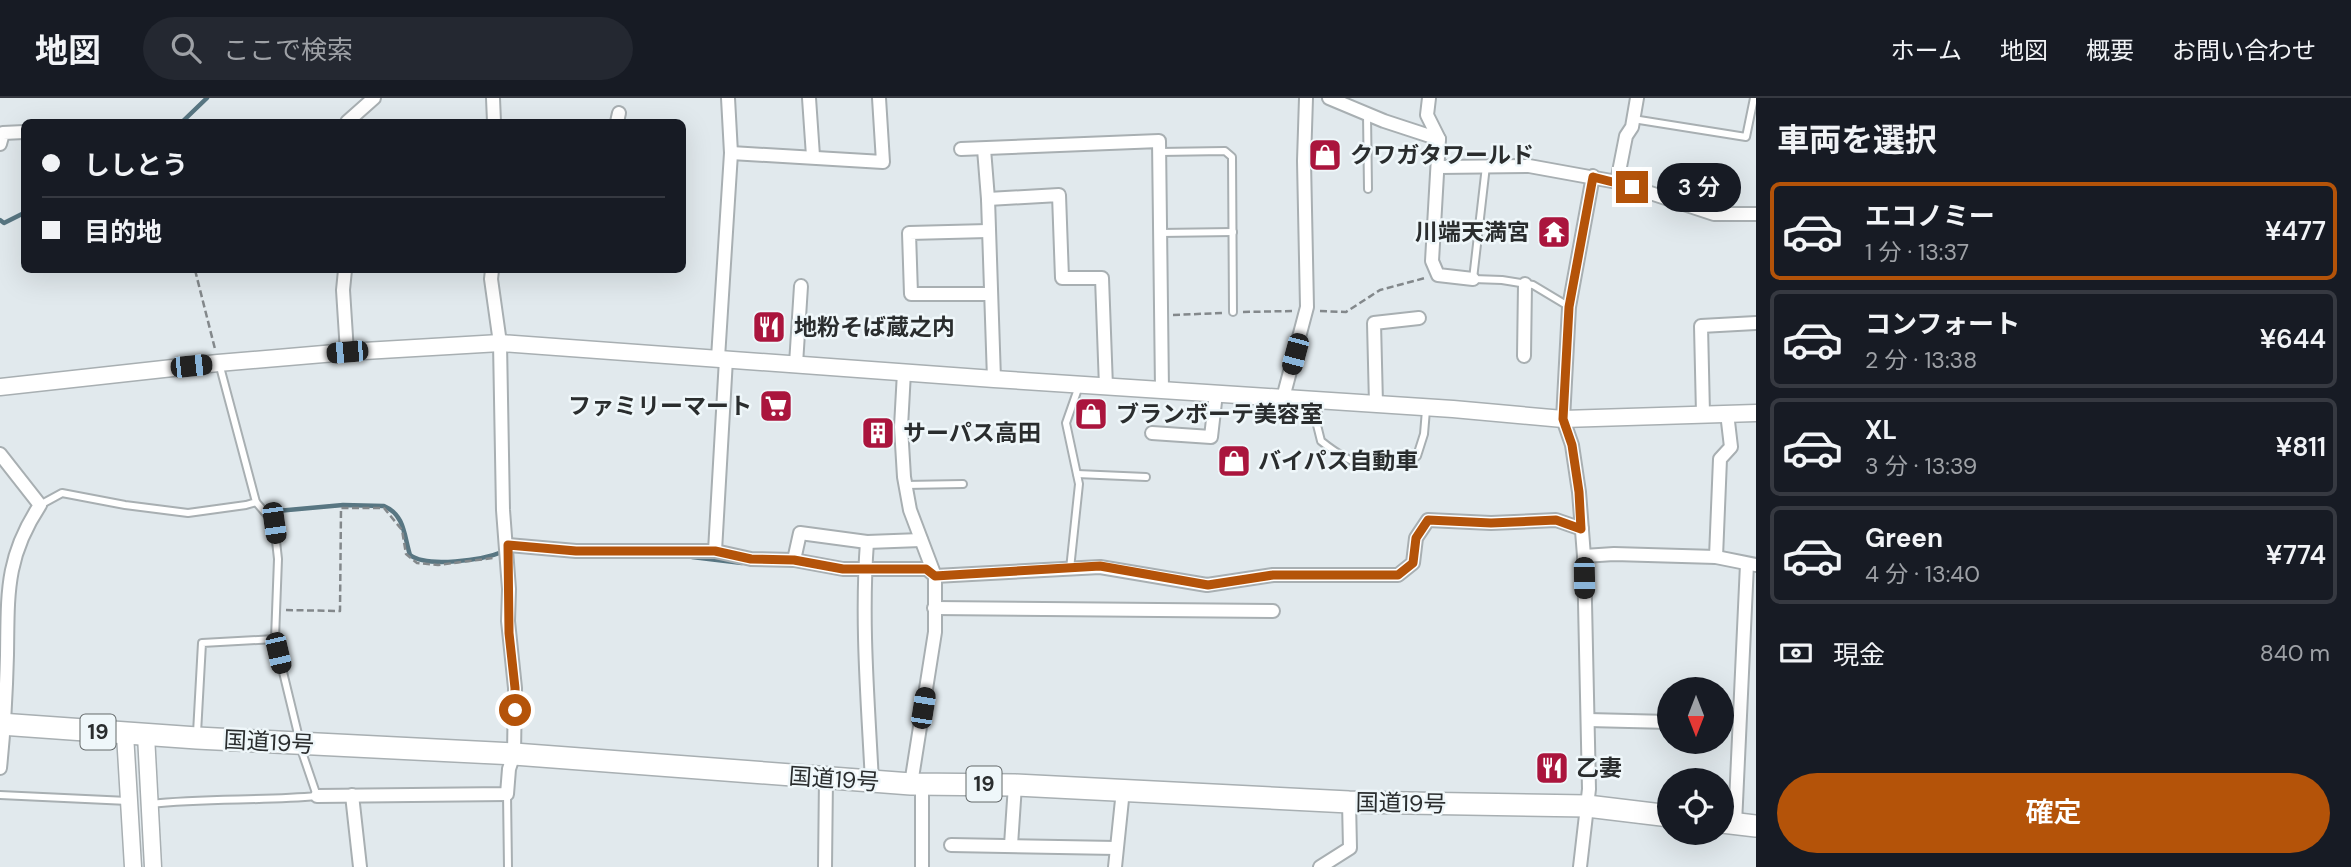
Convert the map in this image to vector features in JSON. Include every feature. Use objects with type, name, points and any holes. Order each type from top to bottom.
[{"type":"highway","name":"国道19号","points":[[2,724],[197,738],[514,754],[872,782],[1014,785],[1349,802],[1587,806],[1657,814]]},
{"type":"street","points":[[350,119],[374,98]]},
{"type":"street","points":[[493,98],[494,119]]},
{"type":"street","points":[[715,551],[731,153],[728,98]]},
{"type":"street","points":[[809,98],[813,156]]},
{"type":"street","points":[[731,153],[883,162],[879,98]]},
{"type":"street","points":[[1283,398],[1306,311],[1306,98]]},
{"type":"street","points":[[1329,98],[1367,115],[1439,139]]},
{"type":"street","points":[[1429,98],[1427,115],[1439,139],[1432,261],[1438,275],[1473,279]]},
{"type":"street","points":[[1617,182],[1637,98]]},
{"type":"street","points":[[0,144],[3,133],[21,132]]},
{"type":"street","points":[[961,149],[1159,141],[1162,390]]},
{"type":"street","points":[[984,149],[994,379]]},
{"type":"street","points":[[1439,167],[1529,166],[1617,182],[1714,215],[1756,214]]},
{"type":"street","points":[[1580,867],[1587,806],[1584,556],[1572,445],[1563,419],[1569,307],[1593,177]]},
{"type":"street","points":[[988,199],[1059,195],[1062,278],[1102,278],[1106,387]]},
{"type":"street","points":[[988,231],[909,233],[911,294],[990,294]]},
{"type":"street","points":[[345,273],[343,290],[347,352]]},
{"type":"street","points":[[317,796],[507,794],[509,769],[514,754],[515,688],[509,633],[508,549],[503,510],[500,343],[492,273]]},
{"type":"street","points":[[1524,356],[1525,284]]},
{"type":"street","points":[[796,363],[801,286]]},
{"type":"street","points":[[1376,404],[1374,323],[1419,318]]},
{"type":"street","points":[[1703,414],[1701,326],[1756,323]]},
{"type":"street","points":[[0,387],[219,363],[500,343],[1106,387],[1426,407],[1563,419],[1756,413]]},
{"type":"street","points":[[905,372],[901,428],[905,485],[910,510],[935,576],[935,632],[917,784],[922,867]]},
{"type":"street","points":[[1152,433],[1211,437],[1216,394]]},
{"type":"street","points":[[1716,557],[1720,459],[1731,447],[1727,414]]},
{"type":"street","points":[[0,454],[40,505],[24,528],[14,557],[7,596],[0,768]]},
{"type":"street","points":[[508,549],[715,551],[751,559],[794,560],[843,569],[926,569],[935,576],[1100,566],[1208,585],[1273,575],[1398,575],[1413,563],[1416,538],[1428,520],[1491,523],[1556,520],[1581,529]]},
{"type":"street","points":[[794,560],[800,533],[867,542],[922,540]]},
{"type":"street","points":[[867,542],[865,570],[872,782]]},
{"type":"street","points":[[1584,556],[1614,554],[1716,557],[1751,565],[1738,824]]},
{"type":"street","points":[[934,608],[1273,611]]},
{"type":"street","points":[[1588,720],[1657,722]]},
{"type":"street","points":[[133,867],[128,801],[135,734]]},
{"type":"street","points":[[135,734],[150,804],[153,867]]},
{"type":"street","points":[[825,867],[827,778]]},
{"type":"street","points":[[1011,845],[1014,785]]},
{"type":"street","points":[[1115,867],[1123,790]]},
{"type":"street","points":[[352,795],[360,867]]},
{"type":"street","points":[[1320,867],[1350,848],[1349,802]]},
{"type":"street","points":[[951,845],[1116,848]]},
{"type":"lane","points":[[1633,118],[1746,136],[1754,98]]},
{"type":"lane","points":[[1367,115],[1368,189]]},
{"type":"lane","points":[[1160,152],[1225,151],[1232,157],[1233,312]]},
{"type":"lane","points":[[1486,166],[1473,279],[1533,285],[1569,307]]},
{"type":"lane","points":[[1160,233],[1233,232]]},
{"type":"lane","points":[[150,804],[188,800],[317,796],[300,743],[275,639],[278,559],[274,523],[256,502],[219,363]]},
{"type":"lane","points":[[1070,569],[1079,484],[1066,423],[1080,385]]},
{"type":"lane","points":[[1318,400],[1317,425],[1321,441],[1350,461],[1376,468],[1392,466],[1417,456],[1424,434],[1426,407]]},
{"type":"lane","points":[[1077,474],[1146,477]]},
{"type":"lane","points":[[905,485],[963,484]]},
{"type":"lane","points":[[40,505],[62,493],[188,513],[256,502]]},
{"type":"lane","points":[[197,738],[202,643],[275,639]]},
{"type":"lane","points":[[507,794],[508,867]]},
{"type":"lane","points":[[0,795],[128,801]]},
{"type":"path","points":[[196,273],[219,363]]},
{"type":"path","points":[[1306,311],[1346,312],[1380,290],[1438,275]]},
{"type":"path","points":[[276,609],[340,611],[341,508],[384,508],[402,530],[406,554],[417,563],[438,565],[480,561],[508,549]]},
{"type":"waterway","points":[[185,119],[207,98]]},
{"type":"waterway","points":[[0,220],[4,223],[21,214]]},
{"type":"waterway","points":[[277,511],[343,505],[384,506],[400,520],[410,555],[418,559],[455,561],[482,558],[502,552]]},
{"type":"waterway","points":[[692,557],[742,563]]},
{"type":"place","name":"クワガタワールド","points":[[1325,155]]},
{"type":"place","name":"川端天満宮","points":[[1554,232]]},
{"type":"place","name":"地粉そば蔵之内","points":[[769,327]]},
{"type":"place","name":"ファミリーマート","points":[[776,406]]},
{"type":"place","name":"ブランボーテ美容室","points":[[1091,414]]},
{"type":"place","name":"サーパス高田","points":[[878,433]]},
{"type":"place","name":"バイパス自動車","points":[[1234,461]]},
{"type":"place","name":"乙妻","points":[[1552,768]]},
{"type":"route","points":[[515,710],[508,621],[508,545],[576,551],[715,551],[751,559],[794,560],[843,569],[926,569],[935,576],[1100,566],[1208,585],[1273,575],[1398,575],[1413,563],[1416,538],[1428,520],[1491,523],[1556,520],[1581,529],[1572,445],[1563,419],[1569,307],[1593,177],[1632,187]]}]
